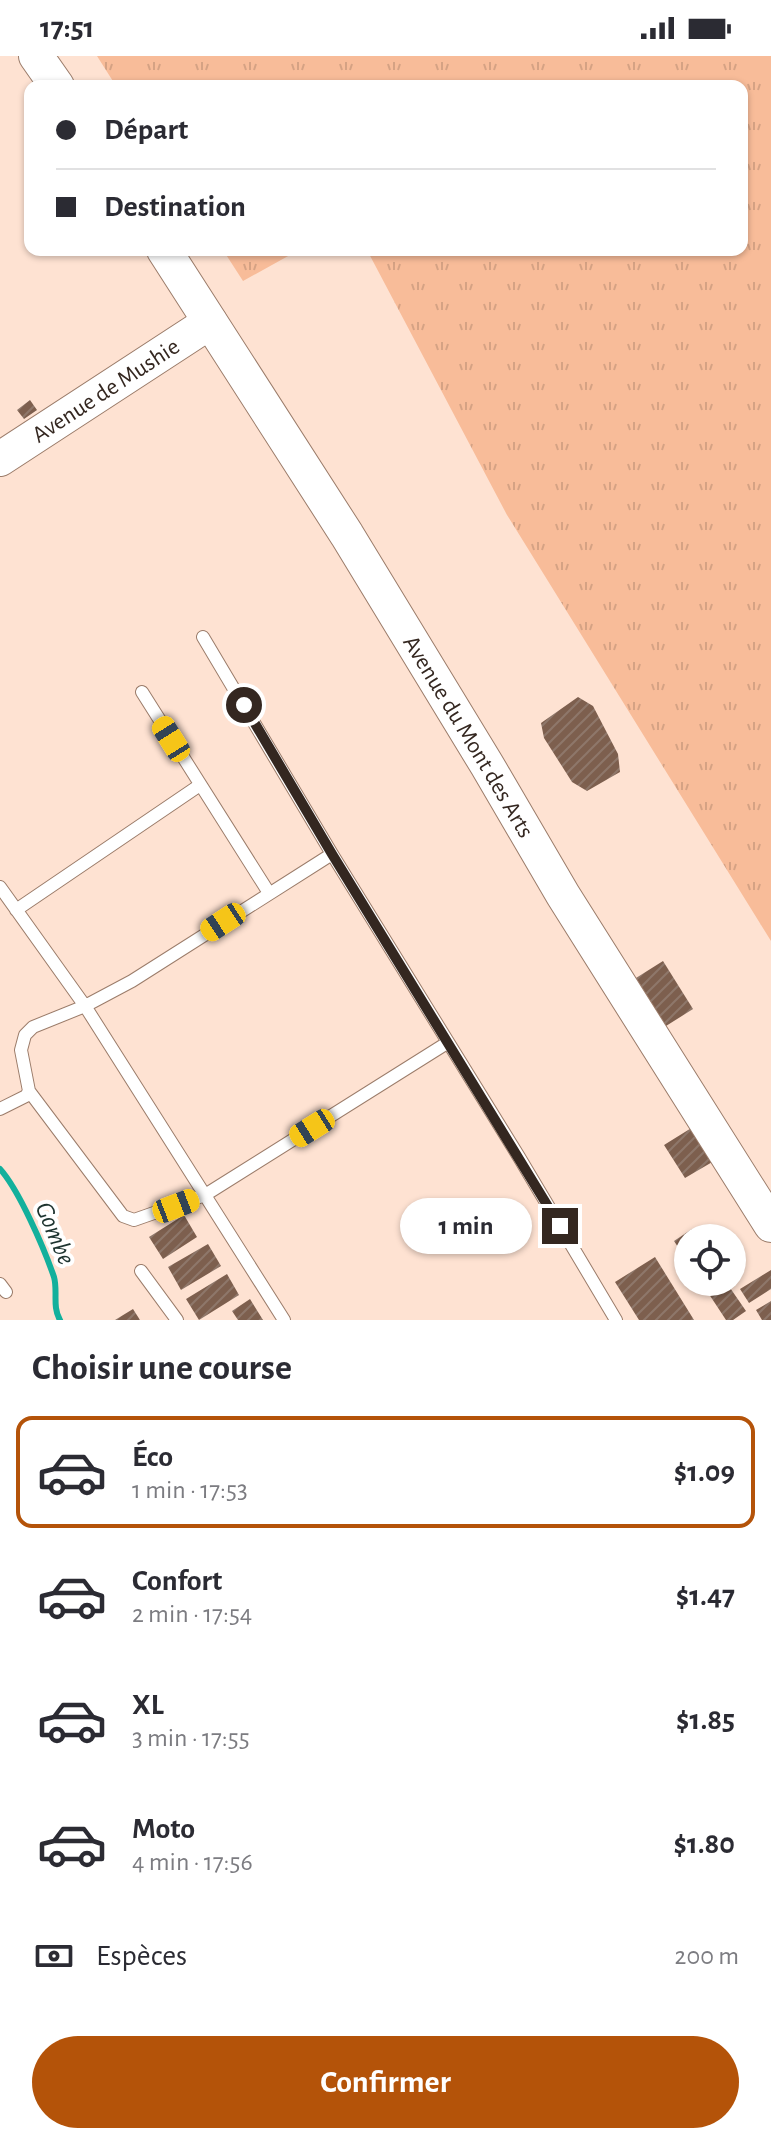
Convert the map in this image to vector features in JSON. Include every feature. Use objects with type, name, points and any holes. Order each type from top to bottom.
[{"type":"street","points":[[36,56],[53,80]]},
{"type":"street","name":"Avenue du Mont des Arts","points":[[168,256],[347,535],[563,895],[771,1225]]},
{"type":"street","name":"Avenue de Mushie","points":[[0,459],[210,322]]},
{"type":"lane","points":[[203,637],[616,1320]]},
{"type":"lane","points":[[142,692],[269,893]]},
{"type":"lane","points":[[16,910],[200,785]]},
{"type":"lane","points":[[332,854],[132,981],[85,1006],[33,1027],[25,1035],[21,1050],[29,1091],[123,1216],[134,1220],[205,1195],[447,1043]]},
{"type":"lane","points":[[0,887],[85,1006],[284,1320]]},
{"type":"lane","points":[[0,1109],[26,1096],[29,1091]]},
{"type":"lane","points":[[141,1271],[177,1320]]},
{"type":"green space","points":[[97,56],[771,56],[771,941],[507,515],[370,256],[748,256],[748,80],[112,80]]},
{"type":"green space","points":[[227,256],[288,256],[243,281]]},
{"type":"building","points":[[30,400],[37,410],[24,419],[17,410]]},
{"type":"building","points":[[578,697],[593,706],[618,754],[620,772],[587,791],[572,782],[544,738],[541,723]]},
{"type":"building","points":[[663,961],[693,1009],[666,1026],[636,978]]},
{"type":"building","points":[[693,1127],[714,1161],[685,1178],[664,1145]]},
{"type":"building","points":[[184,1215],[197,1237],[163,1259],[149,1237]]},
{"type":"building","points":[[208,1244],[221,1266],[181,1290],[168,1267]]},
{"type":"building","points":[[655,1257],[674,1288],[674,1296],[679,1296],[694,1320],[639,1320],[615,1282]]},
{"type":"building","points":[[771,1270],[771,1289],[749,1303],[744,1296],[746,1285]]},
{"type":"building","points":[[227,1274],[239,1295],[199,1320],[186,1299]]},
{"type":"building","points":[[710,1296],[736,1296],[746,1311],[733,1320],[726,1320]]},
{"type":"building","points":[[250,1299],[263,1320],[238,1320],[232,1311]]},
{"type":"building","points":[[771,1301],[771,1320],[762,1320],[756,1310]]},
{"type":"building","points":[[133,1309],[140,1320],[115,1320]]},
{"type":"waterway","name":"Gombe","points":[[0,1169],[23,1205],[44,1251],[54,1277],[56,1310],[60,1320]]},
{"type":"route","points":[[244,705],[560,1226]]}]
